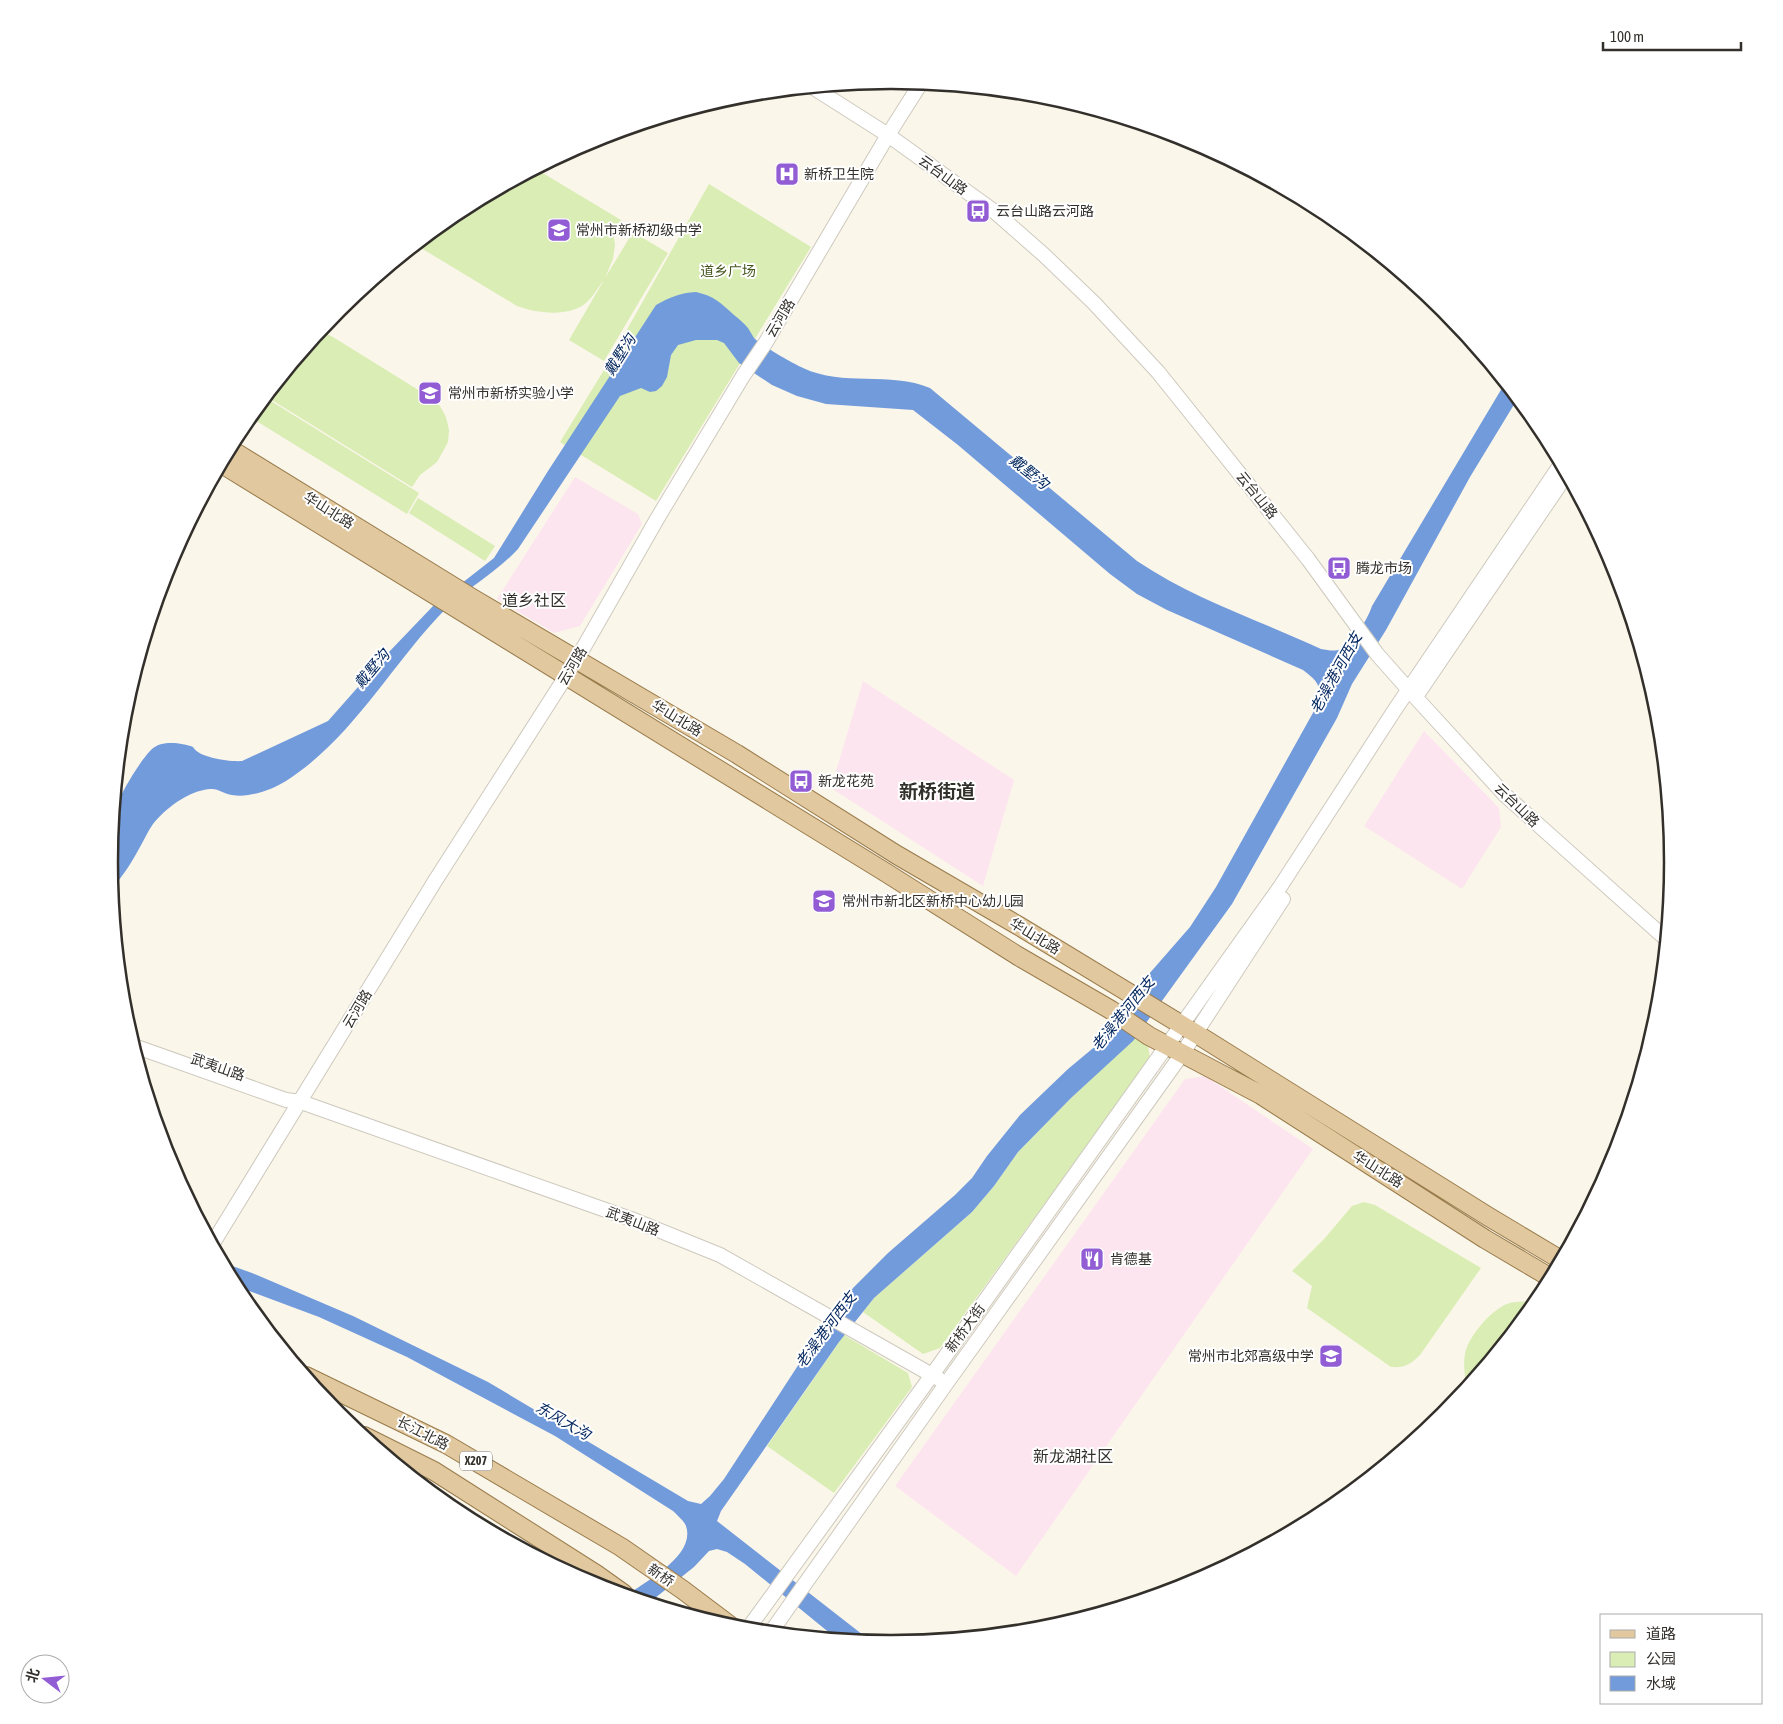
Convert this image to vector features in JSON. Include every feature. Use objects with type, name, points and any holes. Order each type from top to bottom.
[{"type":"main road","name":"华山北路","points":[[236,453],[438,587]]},
{"type":"main road","name":"华山北路","points":[[227,467],[466,604],[566,675],[1018,956],[1110,1010],[1148,1036],[1261,1095],[1485,1239],[1545,1274]]},
{"type":"main road","name":"华山北路","points":[[466,604],[577,658],[737,754],[897,855],[1019,926],[1188,1029],[1489,1218],[1556,1257]]},
{"type":"main road","name":"长江北路","points":[[320,1383],[446,1444],[621,1547],[639,1560]]},
{"type":"main road","name":"长江北路","points":[[406,1463],[579,1569]]},
{"type":"main road","name":"新桥","points":[[639,1560],[715,1614]]},
{"type":"street","name":"云河路","points":[[216,1238],[435,881],[577,658],[657,518],[742,376],[766,342],[917,89]]},
{"type":"street","name":"云台山路","points":[[820,92],[888,135],[995,212],[1044,254],[1094,303],[1158,372],[1308,559],[1377,654],[1412,693],[1505,795],[1661,934]]},
{"type":"street","points":[[1188,1029],[1412,693],[1557,469]]},
{"type":"street","points":[[1412,693],[1563,478]]},
{"type":"street","name":"新桥大街","points":[[753,1622],[1167,1046],[1188,1029]]},
{"type":"street","name":"新桥大街","points":[[775,1626],[1182,1054],[1188,1029]]},
{"type":"street","name":"武夷山路","points":[[140,1040],[290,1092],[301,1102]]},
{"type":"street","name":"武夷山路","points":[[142,1049],[286,1100],[301,1102],[631,1219],[720,1256],[946,1384]]},
{"type":"shaded area","points":[[575,477],[638,514],[642,524],[580,626],[554,633],[497,599]]},
{"type":"shaded area","points":[[863,681],[1014,780],[983,886],[831,788]]},
{"type":"shaded area","points":[[1424,731],[1499,808],[1501,827],[1462,889],[1364,826]]},
{"type":"shaded area","points":[[1205,1076],[1313,1149],[1016,1576],[895,1486],[1185,1079]]},
{"type":"green space","points":[[542,172],[621,220],[613,232],[615,245],[613,259],[605,278],[633,232],[668,253],[604,361],[569,340],[604,280],[589,300],[572,310],[553,313],[534,311],[517,306],[422,248],[462,219],[505,192]]},
{"type":"green space","name":"道乡广场","points":[[709,184],[811,247],[656,501],[560,442],[607,365]]},
{"type":"green space","points":[[327,334],[428,396],[440,406],[446,417],[449,430],[448,442],[437,462],[420,475],[412,487],[272,400]]},
{"type":"green space","points":[[271,401],[419,493],[407,514],[257,421]]},
{"type":"green space","points":[[418,498],[495,546],[485,561],[409,513]]},
{"type":"green space","points":[[1136,1037],[1148,1046],[1150,1058],[940,1348],[923,1354],[863,1312],[874,1298],[972,1212],[994,1186],[1018,1152],[1071,1098]]},
{"type":"green space","points":[[1364,1202],[1375,1205],[1481,1268],[1420,1355],[1404,1366],[1391,1367],[1307,1308],[1312,1286],[1292,1271],[1325,1238],[1352,1206]]},
{"type":"green space","points":[[1528,1301],[1505,1333],[1465,1380],[1465,1354],[1475,1332],[1494,1312],[1512,1302]]},
{"type":"green space","points":[[844,1335],[908,1373],[912,1387],[834,1493],[767,1446]]},
{"type":"water","points":[[696,292],[717,301],[745,324],[758,341],[777,354],[818,374],[834,377],[899,380],[930,388],[1137,561],[1158,575],[1203,598],[1321,649],[1341,649],[1360,630],[1372,606],[1502,388],[1514,404],[1470,477],[1386,630],[1352,684],[1337,718],[1232,904],[1133,1041],[1071,1098],[1018,1152],[994,1186],[972,1212],[874,1298],[839,1342],[721,1511],[717,1521],[862,1634],[829,1633],[745,1564],[727,1552],[717,1549],[709,1551],[694,1567],[655,1598],[634,1590],[668,1566],[684,1547],[687,1537],[686,1526],[673,1511],[555,1436],[407,1357],[319,1317],[248,1291],[233,1266],[353,1316],[488,1382],[688,1501],[701,1504],[724,1479],[823,1327],[853,1288],[888,1253],[955,1195],[972,1178],[1020,1115],[1068,1069],[1098,1044],[1149,974],[1190,927],[1216,887],[1319,702],[1320,692],[1317,683],[1303,670],[1167,610],[1137,594],[1110,574],[958,445],[913,410],[826,404],[797,396],[772,385],[739,363],[724,343],[717,340],[696,340],[678,345],[671,355],[667,377],[662,386],[656,391],[650,392],[641,388],[620,396],[518,549],[499,567],[446,608],[349,726],[330,746],[286,781],[267,790],[239,796],[210,789],[194,793],[178,801],[153,824],[119,880],[122,794],[142,761],[152,749],[166,743],[183,744],[193,747],[196,751],[208,757],[242,761],[328,721],[389,652],[434,605],[494,558],[656,305],[685,293]]},
{"type":"place","name":"新桥卫生院","points":[[787,174]]},
{"type":"place","name":"云台山路云河路","points":[[978,211]]},
{"type":"place","name":"常州市新桥初级中学","points":[[559,230]]},
{"type":"place","name":"常州市新桥实验小学","points":[[430,393]]},
{"type":"place","name":"腾龙市场","points":[[1339,568]]},
{"type":"place","name":"新龙花苑","points":[[801,781]]},
{"type":"place","name":"常州市新北区新桥中心幼儿园","points":[[824,901]]},
{"type":"place","name":"肯德基","points":[[1092,1259]]},
{"type":"place","name":"常州市北郊高级中学","points":[[1331,1356]]},
{"type":"district","name":"道乡社区","points":[[534,600]]},
{"type":"district","name":"新桥街道","points":[[937,791]]},
{"type":"district","name":"新龙湖社区","points":[[1073,1456]]},
{"type":"water label","name":"戴墅沟","points":[[620,355]]},
{"type":"water label","name":"戴墅沟","points":[[1029,472]]},
{"type":"water label","name":"戴墅沟","points":[[372,669]]},
{"type":"water label","name":"老澡港河西支","points":[[1336,673]]},
{"type":"water label","name":"老澡港河西支","points":[[1123,1014]]},
{"type":"water label","name":"老澡港河西支","points":[[826,1330]]},
{"type":"water label","name":"东风大沟","points":[[563,1421]]}]
